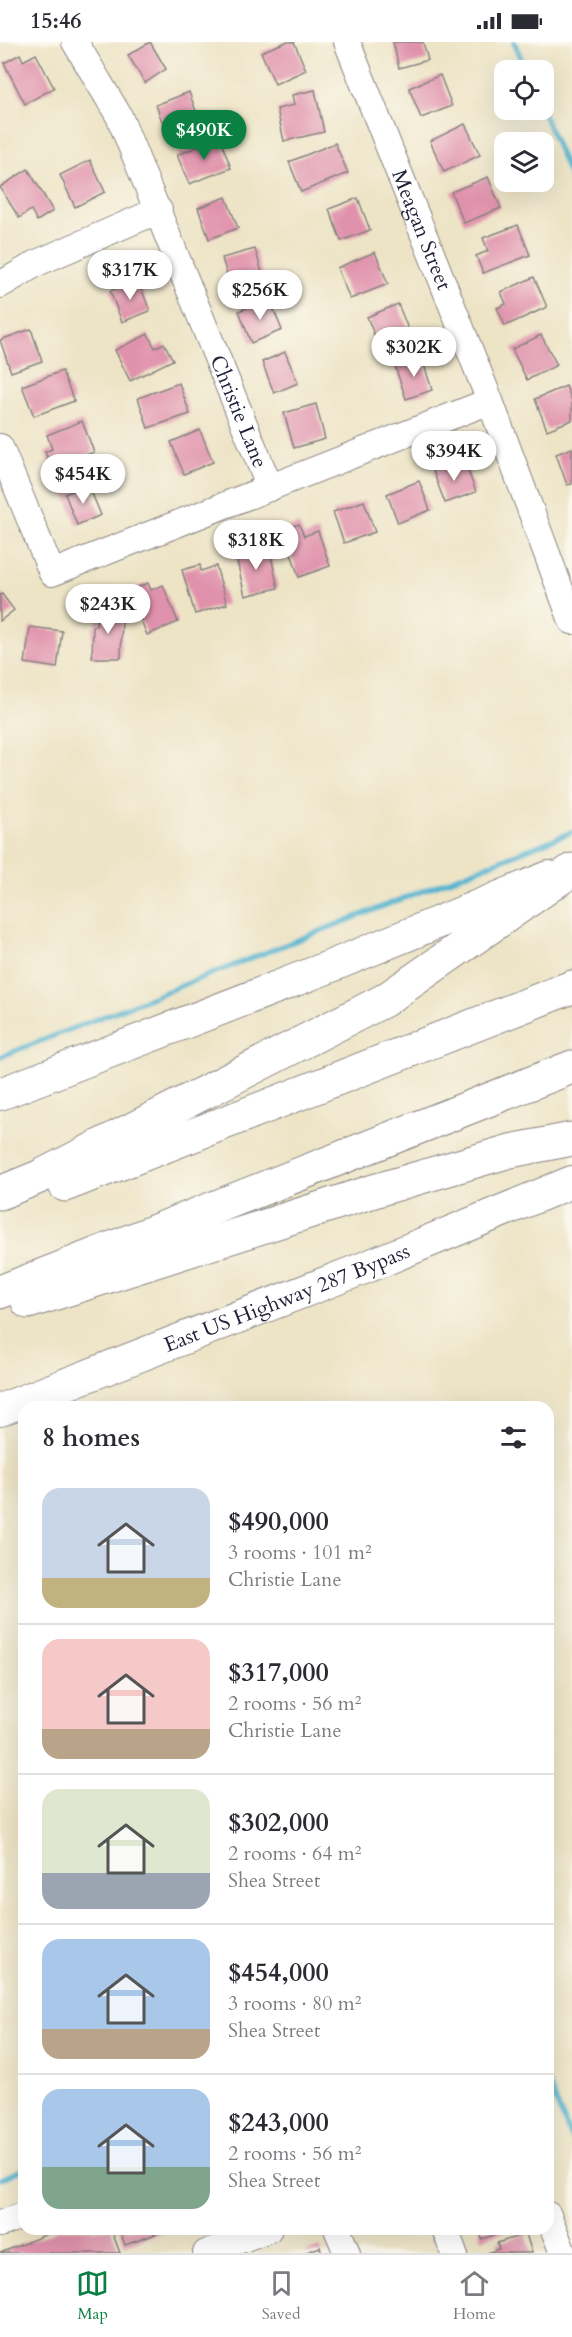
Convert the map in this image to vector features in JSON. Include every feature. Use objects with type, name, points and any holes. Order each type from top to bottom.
[{"type":"highway","points":[[0,1193],[39,1177],[225,1084],[385,1000],[572,869]]},
{"type":"highway","points":[[0,1210],[572,987]]},
{"type":"highway","points":[[0,1292],[572,1067]]},
{"type":"highway","points":[[0,1308],[40,1299],[510,1151],[572,1138]]},
{"type":"main road","points":[[0,1094],[324,969],[572,869]]},
{"type":"main road","name":"East US Highway 287 Bypass","points":[[23,1401],[369,1266],[572,1182]]},
{"type":"main road","name":"East US Highway 287 Bypass","points":[[0,1410],[18,1403]]},
{"type":"street","name":"Christie Lane","points":[[75,42],[119,116],[270,488]]},
{"type":"street","name":"Meagan Street","points":[[347,42],[490,401],[572,621]]},
{"type":"street","points":[[0,285],[37,263],[159,210]]},
{"type":"street","points":[[0,447],[52,573],[490,401]]},
{"type":"street","points":[[0,2224],[18,2217]]},
{"type":"street","points":[[554,2230],[563,2253]]},
{"type":"street","points":[[206,2253],[240,2247],[259,2235]]},
{"type":"street","points":[[340,2235],[347,2253]]},
{"type":"street","points":[[447,2235],[454,2253]]},
{"type":"building","points":[[150,42],[166,69],[145,83],[128,55]]},
{"type":"building","points":[[286,42],[294,42],[306,70],[275,84],[261,52]]},
{"type":"building","points":[[393,42],[423,42],[428,60],[399,68]]},
{"type":"building","points":[[20,54],[23,61],[36,54],[54,88],[25,104],[4,63]]},
{"type":"building","points":[[440,75],[452,106],[421,118],[409,88]]},
{"type":"building","points":[[315,90],[324,132],[284,141],[277,109],[294,105],[292,95]]},
{"type":"building","points":[[189,92],[200,122],[167,135],[156,105]]},
{"type":"building","points":[[465,124],[480,155],[444,172],[430,141]]},
{"type":"building","points":[[220,138],[231,168],[189,184],[177,155]]},
{"type":"building","points":[[335,143],[348,173],[301,192],[289,162]]},
{"type":"building","points":[[90,160],[105,192],[75,207],[60,175]]},
{"type":"building","points":[[28,169],[53,211],[37,221],[31,210],[19,218],[0,187]]},
{"type":"building","points":[[488,177],[501,208],[464,223],[451,192]]},
{"type":"building","points":[[226,197],[238,228],[209,239],[198,208]]},
{"type":"building","points":[[358,198],[370,230],[341,241],[329,209]]},
{"type":"building","points":[[518,225],[530,255],[483,273],[476,256],[488,251],[483,238]]},
{"type":"building","points":[[255,249],[264,279],[231,288],[222,258]]},
{"type":"building","points":[[375,252],[388,284],[350,299],[337,268]]},
{"type":"building","points":[[534,277],[547,307],[505,326],[497,308],[506,304],[501,292]]},
{"type":"building","points":[[138,280],[150,311],[122,322],[110,291]]},
{"type":"building","points":[[269,298],[282,330],[251,343],[239,311]]},
{"type":"building","points":[[398,304],[411,336],[380,349],[367,317]]},
{"type":"building","points":[[31,329],[42,361],[11,372],[0,340]]},
{"type":"building","points":[[148,334],[155,348],[164,343],[173,360],[130,381],[115,350]]},
{"type":"building","points":[[541,335],[557,365],[527,380],[512,349]]},
{"type":"building","points":[[285,352],[298,383],[274,393],[262,362]]},
{"type":"building","points":[[422,358],[432,390],[406,399],[395,366]]},
{"type":"building","points":[[62,371],[74,401],[34,416],[22,386]]},
{"type":"building","points":[[179,383],[190,414],[148,428],[138,398]]},
{"type":"building","points":[[566,386],[572,401],[572,420],[547,430],[535,399]]},
{"type":"building","points":[[316,404],[325,439],[294,448],[284,413]]},
{"type":"building","points":[[82,421],[94,452],[52,469],[45,452],[52,449],[47,435]]},
{"type":"building","points":[[200,430],[213,462],[184,474],[171,442]]},
{"type":"building","points":[[572,448],[572,484],[567,485],[556,454]]},
{"type":"building","points":[[464,460],[476,492],[445,503],[433,471]]},
{"type":"building","points":[[419,481],[430,510],[398,523],[387,494]]},
{"type":"building","points":[[88,484],[101,515],[77,525],[65,494]]},
{"type":"building","points":[[364,501],[375,532],[344,543],[333,512]]},
{"type":"building","points":[[299,524],[304,536],[318,531],[330,566],[299,577],[283,530]]},
{"type":"building","points":[[249,545],[252,556],[270,551],[278,588],[245,596],[234,548]]},
{"type":"building","points":[[200,565],[201,571],[216,566],[227,604],[195,614],[182,570]]},
{"type":"building","points":[[148,583],[151,590],[163,585],[178,622],[147,635],[129,591]]},
{"type":"building","points":[[2,594],[14,610],[0,621],[0,595]]},
{"type":"building","points":[[97,611],[122,611],[121,658],[92,658],[93,626],[96,626]]},
{"type":"building","points":[[30,627],[62,631],[57,668],[25,663]]},
{"type":"building","points":[[45,2235],[113,2235],[120,2253],[0,2253]]},
{"type":"building","points":[[121,2235],[153,2235],[125,2245]]},
{"type":"building","points":[[481,2235],[494,2235],[482,2239]]},
{"type":"building","points":[[526,2235],[532,2253],[487,2253],[499,2249],[497,2243]]},
{"type":"building","points":[[320,2247],[322,2253],[304,2253]]},
{"type":"waterway","points":[[514,42],[522,60]]},
{"type":"waterway","points":[[546,120],[572,182]]},
{"type":"waterway","points":[[0,1057],[572,832]]},
{"type":"waterway","points":[[554,2097],[572,2140]]},
{"type":"waterway","points":[[0,2179],[18,2172]]}]
